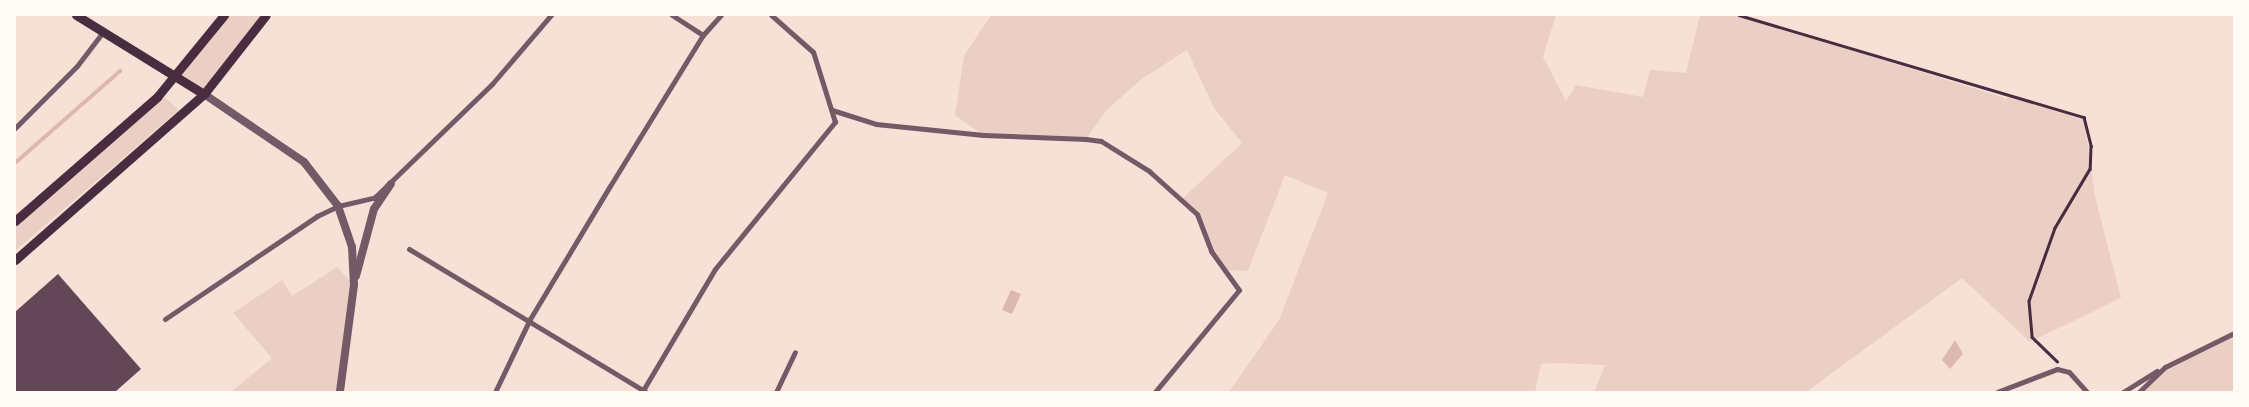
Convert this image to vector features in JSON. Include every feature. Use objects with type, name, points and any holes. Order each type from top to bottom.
[{"type":"main road","points":[[76,15],[204,94]]},
{"type":"main road","points":[[15,220],[177,76],[224,15]]},
{"type":"main road","points":[[15,260],[204,94],[266,15]]},
{"type":"street","points":[[165,319],[338,206],[363,204],[391,184],[492,84],[552,15]]},
{"type":"street","points":[[672,15],[703,35]]},
{"type":"street","points":[[495,392],[530,319],[703,35],[720,15]]},
{"type":"street","points":[[408,249],[530,319],[644,391],[736,240],[831,129],[832,110],[813,52],[771,15]]},
{"type":"street","points":[[15,128],[77,66],[103,32]]},
{"type":"street","points":[[204,94],[304,162],[338,206],[352,247],[354,285]]},
{"type":"street","points":[[832,110],[876,124],[1101,141],[1149,171],[1197,214],[1211,251],[1239,290],[1155,392]]},
{"type":"street","points":[[340,392],[354,285],[374,209],[391,184]]},
{"type":"street","points":[[2123,392],[2165,367],[2234,334]]},
{"type":"street","points":[[776,392],[795,352]]},
{"type":"street","points":[[2139,392],[2165,367]]},
{"type":"street","points":[[1996,392],[2057,369],[2069,372],[2088,392]]},
{"type":"path","points":[[1739,15],[2084,117],[2091,146],[2090,169],[2055,228],[2029,301],[2027,322],[2032,337],[2069,372]]},
{"type":"shaded area","points":[[224,15],[266,15],[204,94],[177,76]]},
{"type":"shaded area","points":[[991,15],[1556,15],[1543,57],[1566,101],[1576,85],[1643,97],[1650,70],[1686,73],[1700,15],[1739,15],[2005,98],[2000,108],[2007,97],[2084,117],[2095,196],[2121,298],[2030,342],[1962,278],[1806,392],[1594,392],[1605,365],[1555,363],[1541,364],[1535,392],[1229,392],[1279,320],[1328,193],[1285,175],[1248,271],[1222,270],[1203,224],[1181,200],[1242,143],[1214,108],[1187,50],[1140,80],[1106,111],[1086,139],[983,135],[955,115],[964,56]]},
{"type":"shaded area","points":[[164,97],[179,110],[15,251],[15,226]]},
{"type":"shaded area","points":[[337,267],[354,285],[340,392],[231,392],[272,358],[233,313],[282,280],[292,296]]},
{"type":"shaded area","points":[[1011,290],[1021,294],[1012,314],[1002,310]]},
{"type":"shaded area","points":[[2234,333],[2234,392],[2139,392],[2165,367]]},
{"type":"shaded area","points":[[1955,340],[1963,354],[1950,369],[1942,360]]},
{"type":"building","points":[[58,274],[141,369],[115,392],[15,392],[15,312]]},
{"type":"waterway","points":[[15,163],[120,71]]}]
